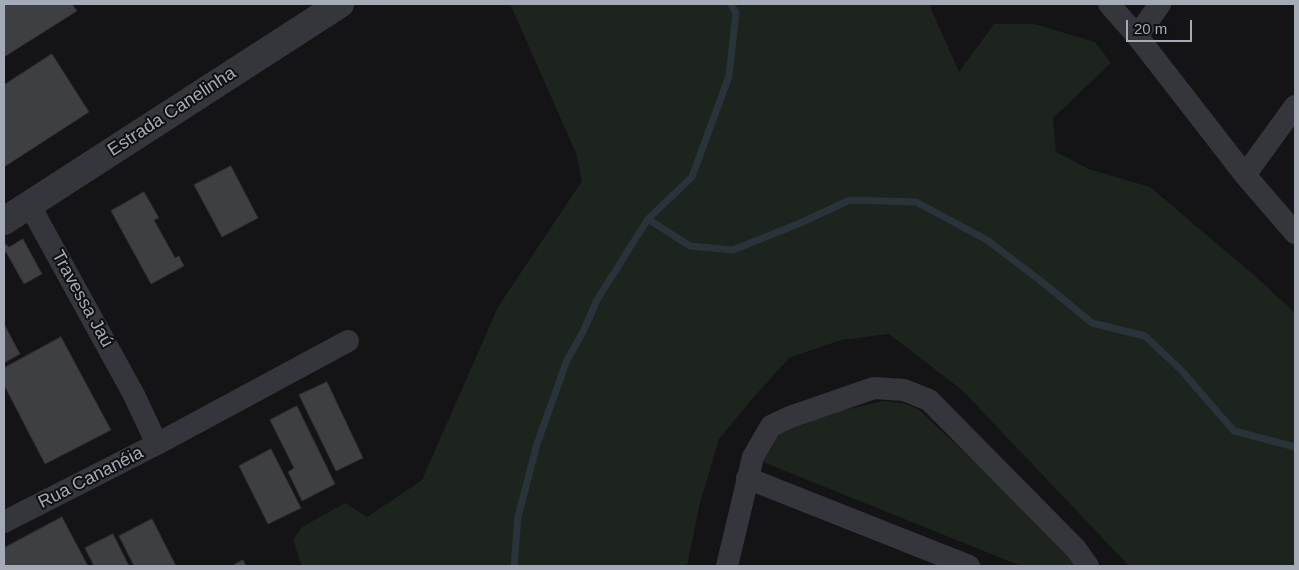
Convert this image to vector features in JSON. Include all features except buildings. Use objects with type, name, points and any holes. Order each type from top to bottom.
[{"type":"street","name":"Estrada Canelinha","points":[[4,220],[340,4]]},
{"type":"street","points":[[1108,4],[1137,36],[1245,175],[1295,233]]},
{"type":"street","points":[[1137,36],[1160,4]]},
{"type":"street","points":[[1245,175],[1295,106]]},
{"type":"street","name":"Travessa Jaú","points":[[29,204],[134,395]]},
{"type":"street","points":[[157,444],[348,341]]},
{"type":"street","points":[[727,566],[753,457],[771,426],[790,417],[874,388],[904,390],[929,400],[1082,558],[1099,566]]},
{"type":"street","name":"Rua Cananéia","points":[[4,522],[157,444],[134,395]]},
{"type":"street","points":[[747,478],[969,566]]},
{"type":"shaded area","points":[[510,4],[929,4],[959,72],[994,24],[1034,24],[1095,42],[1111,63],[1053,118],[1056,152],[1089,169],[1150,187],[1255,276],[1295,313],[1295,566],[1129,566],[962,390],[889,334],[841,340],[789,358],[752,399],[719,439],[700,503],[687,566],[302,566],[293,540],[302,527],[345,503],[367,517],[422,480],[498,307],[582,181],[576,153]]},
{"type":"shaded area","points":[[883,401],[903,403],[918,409],[1086,566],[1021,566],[763,462],[780,433],[798,421]]},
{"type":"waterway","points":[[514,566],[518,517],[537,444],[567,360],[583,332],[597,300],[648,219],[692,177],[729,76],[736,13],[731,4]]},
{"type":"waterway","points":[[648,219],[690,246],[733,250],[798,224],[850,200],[916,202],[987,240],[1092,323],[1145,336],[1181,370],[1234,431],[1295,447]]}]
